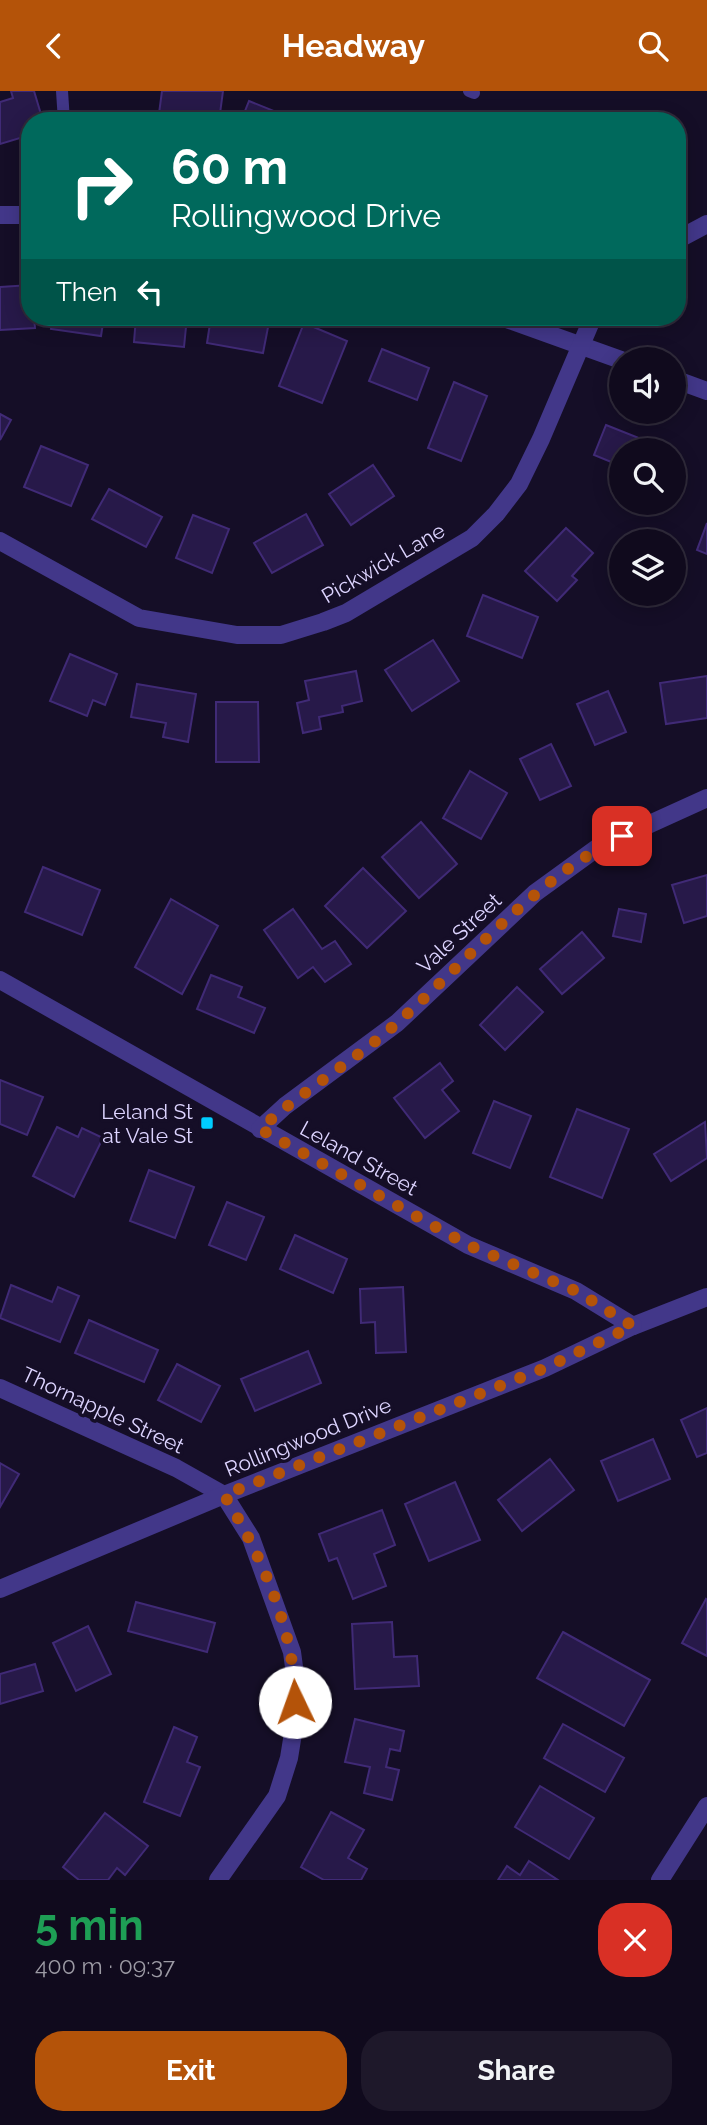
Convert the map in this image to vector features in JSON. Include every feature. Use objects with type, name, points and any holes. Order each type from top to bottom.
[{"type":"street","points":[[0,215],[21,215]]},
{"type":"street","points":[[686,235],[707,224]]},
{"type":"street","points":[[525,326],[609,356]]},
{"type":"street","name":"Pickwick Lane","points":[[0,541],[139,618],[237,635],[281,635],[323,622],[346,613],[472,538],[496,515],[519,484],[588,326]]},
{"type":"street","points":[[686,383],[707,391]]},
{"type":"street","name":"Vale Street","points":[[260,1129],[285,1106],[397,1023],[535,893],[597,848],[707,798]]},
{"type":"street","name":"Leland Street","points":[[0,980],[468,1245],[576,1291],[633,1326]]},
{"type":"street","points":[[633,1326],[707,1297]]},
{"type":"street","name":"Rollingwood Drive","points":[[0,1589],[224,1495],[545,1368],[633,1326]]},
{"type":"street","name":"Thornapple Street","points":[[0,1388],[176,1468],[224,1495]]},
{"type":"street","points":[[218,1880],[277,1796],[289,1758],[295,1721],[292,1652],[251,1538],[224,1495]]},
{"type":"street","points":[[660,1880],[707,1806]]},
{"type":"lane","points":[[62,91],[63,112]]},
{"type":"building","points":[[11,91],[34,91],[40,112],[21,112],[21,138],[0,144],[0,102],[13,98]]},
{"type":"building","points":[[162,91],[223,91],[220,112],[159,112]]},
{"type":"building","points":[[249,101],[276,112],[245,112]]},
{"type":"building","points":[[21,286],[21,326],[35,328],[0,330],[0,287]]},
{"type":"building","points":[[52,326],[103,326],[101,336],[51,329]]},
{"type":"building","points":[[135,326],[186,326],[184,347],[134,342]]},
{"type":"building","points":[[210,326],[268,326],[263,353],[207,343]]},
{"type":"building","points":[[303,326],[311,326],[347,341],[322,403],[279,386]]},
{"type":"building","points":[[382,349],[429,368],[417,400],[369,381]]},
{"type":"building","points":[[454,382],[487,396],[461,461],[428,448]]},
{"type":"building","points":[[0,414],[11,420],[0,440]]},
{"type":"building","points":[[606,425],[639,438],[609,438],[609,461],[594,455]]},
{"type":"building","points":[[41,446],[88,465],[71,506],[24,487]]},
{"type":"building","points":[[373,465],[394,496],[351,525],[329,494]]},
{"type":"building","points":[[109,489],[162,517],[146,547],[92,519]]},
{"type":"building","points":[[306,514],[323,545],[272,573],[254,543]]},
{"type":"building","points":[[193,515],[229,529],[212,573],[176,558]]},
{"type":"building","points":[[707,523],[707,554],[697,550]]},
{"type":"building","points":[[566,528],[593,553],[572,576],[577,580],[557,601],[525,571]]},
{"type":"building","points":[[483,595],[538,617],[522,658],[467,636]]},
{"type":"building","points":[[433,640],[459,681],[412,711],[385,670]]},
{"type":"building","points":[[70,654],[117,674],[105,705],[93,700],[87,716],[50,701]]},
{"type":"building","points":[[356,671],[362,701],[342,706],[343,712],[319,717],[321,729],[303,733],[297,703],[309,700],[305,681]]},
{"type":"building","points":[[707,676],[707,718],[666,724],[660,683]]},
{"type":"building","points":[[137,684],[196,694],[188,742],[163,737],[166,723],[131,717]]},
{"type":"building","points":[[608,691],[626,732],[595,745],[577,704]]},
{"type":"building","points":[[216,702],[258,702],[259,762],[216,762]]},
{"type":"building","points":[[551,744],[571,786],[540,800],[520,759]]},
{"type":"building","points":[[470,771],[507,793],[481,839],[443,818]]},
{"type":"building","points":[[421,822],[457,864],[419,898],[382,857]]},
{"type":"building","points":[[43,867],[100,890],[82,935],[25,912]]},
{"type":"building","points":[[363,868],[406,911],[367,948],[325,906]]},
{"type":"building","points":[[707,875],[707,916],[684,923],[672,885]]},
{"type":"building","points":[[171,899],[218,926],[182,994],[135,967]]},
{"type":"building","points":[[293,909],[322,949],[335,941],[351,964],[325,982],[313,967],[298,978],[264,930]]},
{"type":"building","points":[[619,909],[646,914],[641,942],[613,936]]},
{"type":"building","points":[[582,932],[604,958],[562,994],[540,969]]},
{"type":"building","points":[[211,975],[242,987],[238,997],[265,1008],[254,1033],[197,1009]]},
{"type":"building","points":[[517,987],[543,1012],[505,1050],[480,1025]]},
{"type":"building","points":[[440,1063],[453,1081],[442,1090],[459,1111],[425,1138],[394,1098]]},
{"type":"building","points":[[0,1080],[43,1097],[27,1135],[0,1124]]},
{"type":"building","points":[[494,1101],[531,1116],[510,1168],[473,1153]]},
{"type":"building","points":[[577,1109],[629,1129],[602,1198],[550,1177]]},
{"type":"building","points":[[705,1122],[707,1158],[671,1181],[654,1154]]},
{"type":"building","points":[[57,1127],[78,1137],[82,1128],[103,1138],[74,1197],[33,1176]]},
{"type":"building","points":[[149,1170],[194,1187],[175,1238],[130,1221]]},
{"type":"building","points":[[227,1202],[264,1217],[246,1260],[209,1245]]},
{"type":"building","points":[[295,1235],[347,1259],[333,1293],[280,1269]]},
{"type":"building","points":[[11,1285],[52,1302],[58,1287],[79,1296],[60,1342],[0,1318]]},
{"type":"building","points":[[403,1287],[406,1352],[376,1353],[375,1322],[361,1323],[360,1289]]},
{"type":"building","points":[[89,1320],[158,1350],[144,1382],[75,1353]]},
{"type":"building","points":[[308,1351],[321,1383],[255,1411],[241,1379]]},
{"type":"building","points":[[177,1364],[220,1386],[201,1422],[158,1400]]},
{"type":"building","points":[[707,1408],[707,1453],[697,1457],[681,1420]]},
{"type":"building","points":[[653,1439],[670,1479],[618,1501],[601,1461]]},
{"type":"building","points":[[550,1459],[574,1490],[522,1531],[498,1500]]},
{"type":"building","points":[[0,1463],[19,1474],[0,1507]]},
{"type":"building","points":[[455,1482],[480,1540],[429,1561],[405,1504]]},
{"type":"building","points":[[382,1510],[395,1545],[374,1554],[386,1586],[353,1599],[337,1558],[329,1561],[319,1534]]},
{"type":"building","points":[[707,1600],[707,1656],[682,1643]]},
{"type":"building","points":[[136,1602],[215,1623],[207,1652],[128,1631]]},
{"type":"building","points":[[392,1622],[394,1657],[417,1656],[419,1686],[355,1689],[352,1624]]},
{"type":"building","points":[[88,1626],[111,1674],[76,1691],[53,1643]]},
{"type":"building","points":[[563,1632],[650,1680],[624,1726],[537,1678]]},
{"type":"building","points":[[35,1664],[43,1691],[0,1704],[0,1674]]},
{"type":"building","points":[[355,1719],[404,1731],[400,1751],[390,1749],[386,1767],[399,1770],[392,1800],[364,1793],[370,1767],[345,1762]]},
{"type":"building","points":[[563,1724],[624,1758],[605,1792],[544,1758]]},
{"type":"building","points":[[174,1727],[197,1737],[187,1762],[200,1767],[180,1816],[144,1802]]},
{"type":"building","points":[[540,1786],[594,1818],[569,1859],[515,1827]]},
{"type":"building","points":[[331,1812],[364,1830],[348,1858],[367,1869],[361,1880],[324,1880],[301,1867]]},
{"type":"building","points":[[105,1813],[148,1846],[125,1875],[117,1868],[108,1880],[79,1880],[63,1867]]},
{"type":"building","points":[[529,1861],[558,1880],[498,1880],[507,1866],[520,1875]]},
{"type":"place","name":"Leland St at Vale St","points":[[207,1123]]},
{"type":"route","points":[[295,1702],[296,1682],[292,1652],[251,1538],[224,1495],[545,1368],[633,1326],[576,1291],[468,1245],[260,1129],[285,1106],[397,1023],[535,893],[597,848],[622,836]]}]
